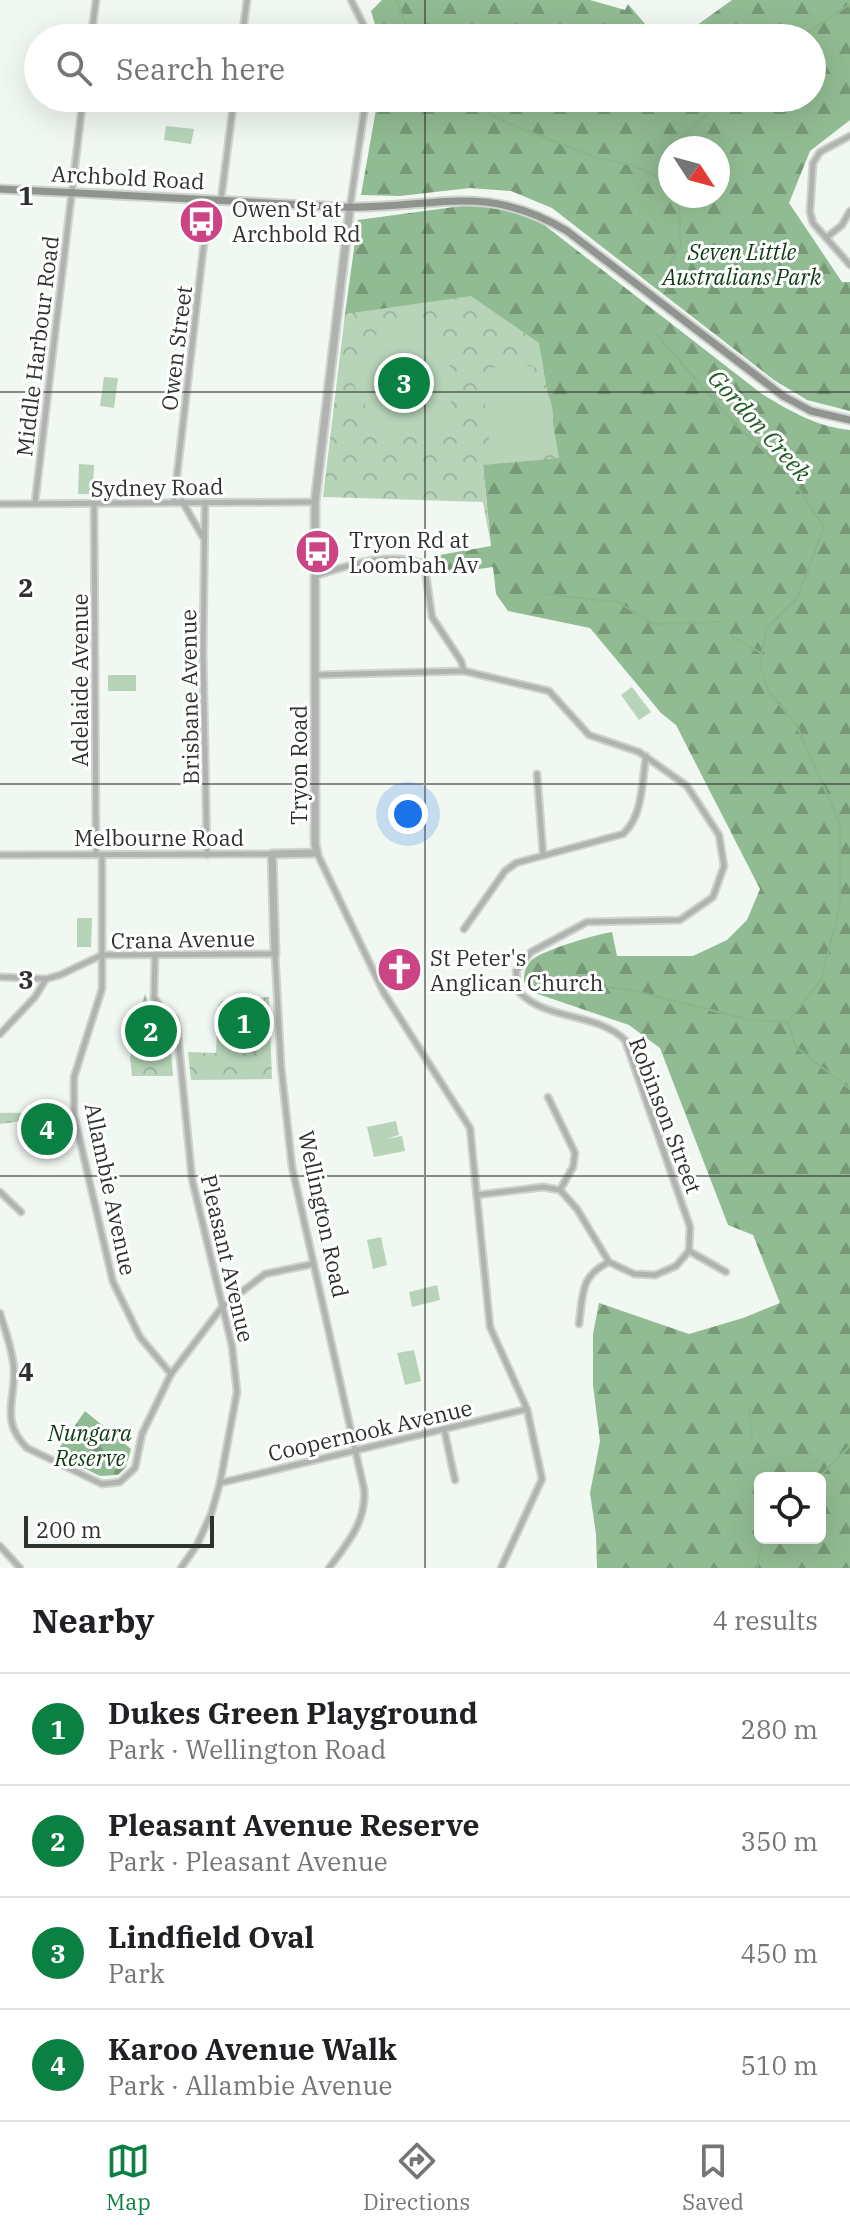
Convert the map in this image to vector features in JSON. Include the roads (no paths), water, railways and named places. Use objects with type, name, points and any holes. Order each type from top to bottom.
[{"type":"main road","name":"Archbold Road","points":[[0,189],[350,207],[462,200],[499,203],[528,211],[567,231],[783,396],[811,411],[850,420]]},
{"type":"street","points":[[93,24],[96,0]]},
{"type":"street","points":[[244,24],[247,0]]},
{"type":"street","points":[[351,0],[363,24]]},
{"type":"street","name":"Middle Harbour Road","points":[[35,502],[81,112]]},
{"type":"street","points":[[221,200],[232,112]]},
{"type":"street","name":"Tryon Road","points":[[364,112],[315,502],[315,844],[384,993],[470,1128],[490,1327],[527,1409],[542,1479],[501,1568]]},
{"type":"street","points":[[850,136],[820,152],[813,163],[810,212],[813,223],[850,265]]},
{"type":"street","name":"Owen Street","points":[[174,501],[209,199]]},
{"type":"street","points":[[826,238],[842,225],[850,211]]},
{"type":"street","name":"Brisbane Avenue","points":[[182,501],[204,540]]},
{"type":"street","name":"Brisbane Avenue","points":[[205,502],[203,654],[207,855]]},
{"type":"street","name":"Sydney Road","points":[[0,504],[315,502]]},
{"type":"street","name":"Adelaide Avenue","points":[[94,504],[99,855]]},
{"type":"street","points":[[315,576],[367,560],[412,560],[421,563],[425,569],[432,617],[461,661],[464,671]]},
{"type":"street","name":"Robinson Street","points":[[316,675],[464,671],[549,691],[589,735],[646,756],[687,786],[719,835],[724,866],[713,897],[680,920],[587,922],[531,952],[516,971],[519,992],[534,1005],[612,1028],[625,1040],[690,1227],[689,1251]]},
{"type":"street","points":[[464,929],[505,871],[516,863],[623,834],[631,827],[636,818],[646,756]]},
{"type":"street","points":[[537,774],[543,854]]},
{"type":"street","name":"Melbourne Road","points":[[0,855],[317,853]]},
{"type":"street","name":"Wellington Road","points":[[272,854],[275,954],[292,1167],[364,1489],[363,1511],[354,1533],[329,1568]]},
{"type":"street","name":"Allambie Avenue","points":[[99,855],[100,1002],[74,1077],[74,1115],[113,1282],[140,1337],[171,1374]]},
{"type":"street","name":"Crana Avenue","points":[[0,977],[46,979],[102,955],[275,954]]},
{"type":"street","name":"Pleasant Avenue","points":[[155,955],[154,997],[156,1003],[175,1018],[192,1179],[236,1364],[237,1392],[220,1483],[202,1535],[181,1568]]},
{"type":"street","points":[[0,1034],[35,997],[46,979]]},
{"type":"street","points":[[548,1097],[575,1153],[573,1167],[560,1190]]},
{"type":"street","points":[[477,1195],[543,1187],[560,1190],[577,1209],[609,1262],[634,1274],[655,1275],[676,1266],[689,1251],[726,1272]]},
{"type":"street","points":[[0,1192],[21,1212]]},
{"type":"street","points":[[579,1324],[584,1286],[593,1270],[609,1262]]},
{"type":"street","points":[[0,1313],[14,1370],[9,1412],[11,1427],[18,1439],[27,1448],[102,1484],[120,1482],[135,1468],[142,1434],[171,1374],[222,1307],[265,1274],[313,1264]]},
{"type":"street","name":"Coopernook Avenue","points":[[220,1483],[527,1409]]},
{"type":"street","points":[[444,1429],[455,1480]]},
{"type":"street","points":[[0,1546],[20,1568]]},
{"type":"waterway","name":"Gordon Creek","points":[[397,0],[406,24]]},
{"type":"waterway","points":[[820,24],[850,4]]},
{"type":"waterway","name":"Gordon Creek","points":[[486,112],[597,158],[632,165],[658,177]]},
{"type":"waterway","points":[[684,136],[709,112]]},
{"type":"waterway","name":"Gordon Creek","points":[[667,269],[681,245],[679,208]]},
{"type":"waterway","name":"Gordon Creek","points":[[656,334],[734,423],[788,473],[824,527],[797,598],[766,629],[760,664],[768,691],[796,724],[840,824],[840,906],[821,980],[788,1022],[796,1047],[850,1089]]},
{"type":"waterway","points":[[546,594],[618,602],[653,624],[721,622]]},
{"type":"waterway","points":[[732,636],[761,653]]},
{"type":"waterway","points":[[580,984],[631,990],[750,1020],[787,1022]]},
{"type":"waterway","points":[[749,1407],[750,1418]]},
{"type":"waterway","points":[[750,1424],[752,1438]]},
{"type":"waterway","name":"Gordon Creek","points":[[824,1472],[850,1446]]},
{"type":"waterway","name":"Gordon Creek","points":[[757,1568],[762,1544]]},
{"type":"place","name":"Owen St at Archbold Rd","points":[[201,221]]},
{"type":"place","name":"Lindfield Oval","points":[[404,383]]},
{"type":"place","name":"Tryon Rd at Loombah Av","points":[[318,552]]},
{"type":"place","name":"St Peter's Anglican Church","points":[[399,970]]},
{"type":"place","name":"Dukes Green Playground","points":[[244,1023]]},
{"type":"place","name":"Pleasant Avenue Reserve","points":[[151,1031]]},
{"type":"place","name":"Karoo Avenue Walk","points":[[47,1129]]},
{"type":"park label","name":"Seven Little Australians Park","points":[[742,264]]},
{"type":"park label","name":"Nungara Reserve","points":[[90,1444]]}]
